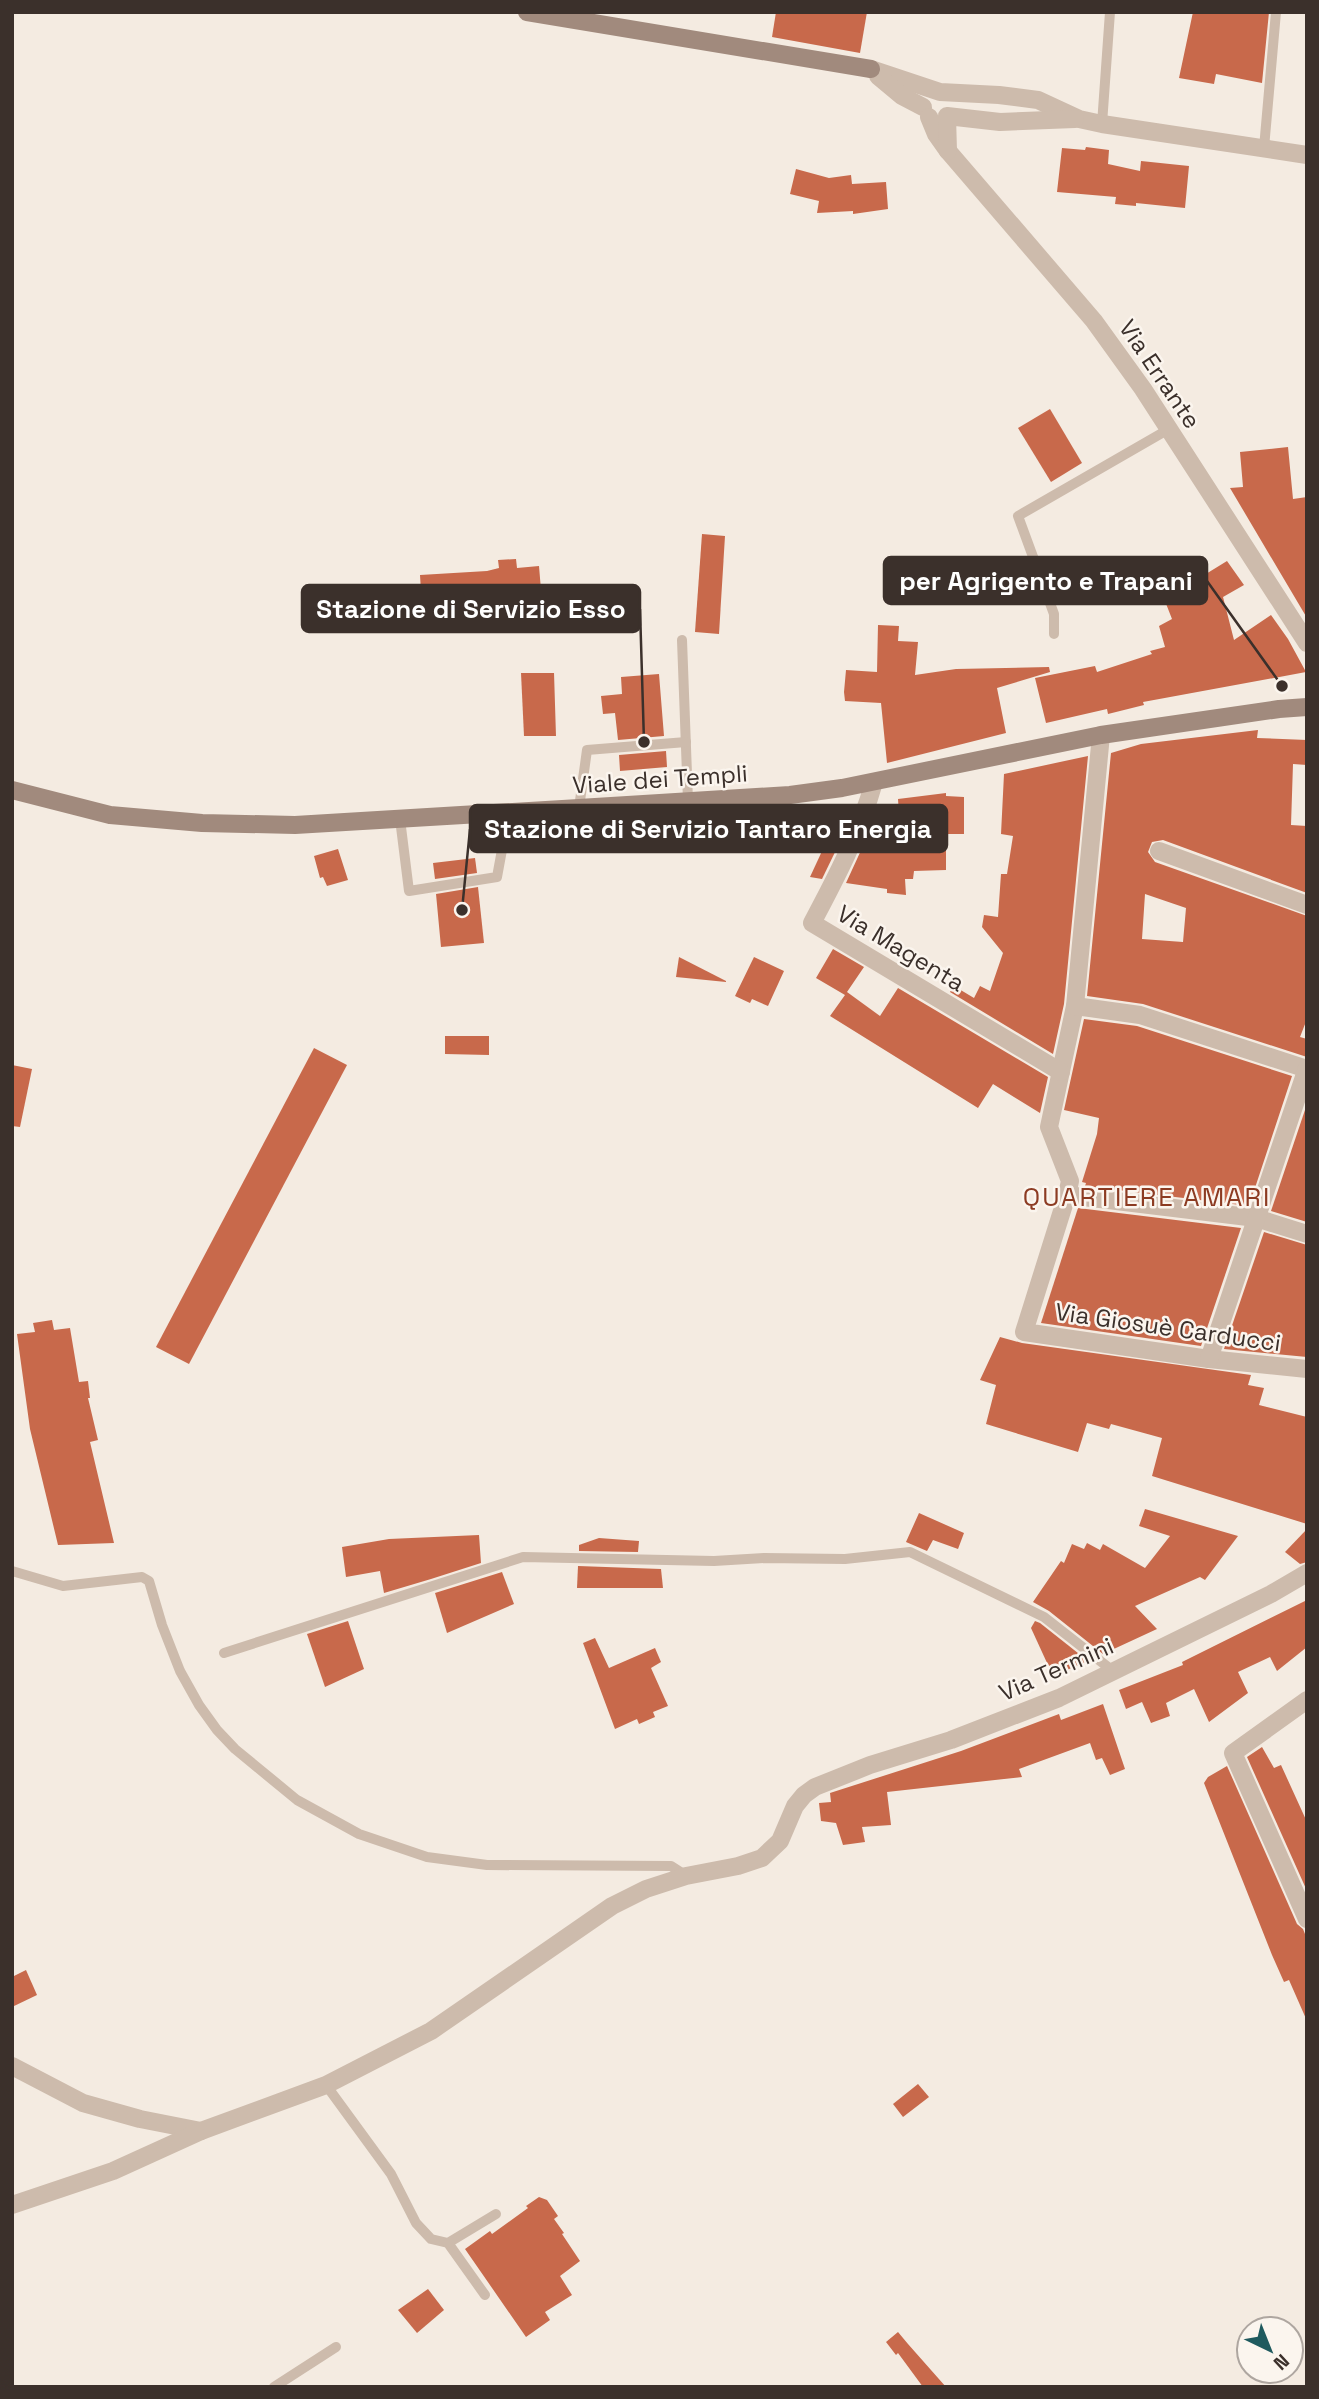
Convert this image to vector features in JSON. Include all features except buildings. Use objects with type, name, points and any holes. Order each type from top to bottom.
[{"type":"main road","points":[[527,12],[870,69]]},
{"type":"main road","name":"Viale dei Templi","points":[[12,790],[110,814],[202,823],[295,825],[579,808],[790,794],[874,782],[1101,735],[1307,707]]},
{"type":"street","points":[[870,69],[945,94],[951,103],[933,113]]},
{"type":"street","points":[[870,69],[902,96],[933,113],[1000,122],[1079,119]]},
{"type":"street","points":[[933,113],[925,98],[929,94],[940,92],[999,95],[1038,100],[1079,119],[1102,124],[1307,155]]},
{"type":"street","name":"Via Errante","points":[[933,113],[948,151],[1094,321],[1169,429],[1307,643]]},
{"type":"street","points":[[1101,735],[1075,1006],[1049,1127],[1070,1181],[1067,1195],[1256,1218],[1307,1234]]},
{"type":"street","name":"Via Magenta","points":[[874,782],[866,810],[812,923],[1061,1072]]},
{"type":"street","points":[[1159,850],[1307,905]]},
{"type":"street","points":[[1075,1006],[1140,1014],[1307,1069],[1209,1359]]},
{"type":"street","name":"Via Giosuè Carducci","points":[[1067,1195],[1024,1332],[1209,1359],[1307,1370]]},
{"type":"street","name":"Via Termini","points":[[686,1875],[738,1866],[762,1858],[780,1840],[795,1806],[815,1787],[951,1740],[1047,1703],[1271,1594],[1307,1573]]},
{"type":"street","points":[[1307,1700],[1233,1753],[1307,1919]]},
{"type":"street","points":[[12,2205],[113,2171],[201,2131],[326,2085],[430,2031],[611,1906],[646,1889],[686,1875]]},
{"type":"street","points":[[12,2066],[83,2103],[140,2119],[201,2131]]},
{"type":"lane","points":[[1102,124],[1111,12]]},
{"type":"lane","points":[[1264,148],[1276,12]]},
{"type":"lane","points":[[1054,634],[1054,614],[1018,516],[1169,429]]},
{"type":"lane","points":[[682,640],[688,801]]},
{"type":"lane","points":[[579,808],[587,750],[686,742]]},
{"type":"lane","points":[[400,819],[410,891],[497,877],[509,812]]},
{"type":"lane","points":[[224,1653],[523,1557],[714,1561],[764,1558],[845,1559],[910,1552],[1044,1617],[1114,1671]]},
{"type":"lane","points":[[12,1571],[63,1586],[142,1577],[149,1581],[180,1671],[217,1730],[235,1749],[297,1800],[359,1834],[427,1857],[487,1865],[671,1866],[686,1875]]},
{"type":"lane","points":[[326,2085],[391,2174],[416,2223],[431,2239],[447,2243],[485,2295]]},
{"type":"lane","points":[[447,2243],[496,2214]]},
{"type":"lane","points":[[274,2387],[336,2347]]},
{"type":"place","name":"per Agrigento e Trapani","points":[[1282,686]]},
{"type":"place","name":"Stazione di Servizio Esso","points":[[644,742]]},
{"type":"place","name":"Stazione di Servizio Tantaro Energia","points":[[462,910]]},
{"type":"district","name":"QUARTIERE AMARI","points":[[1147,1197]]}]
